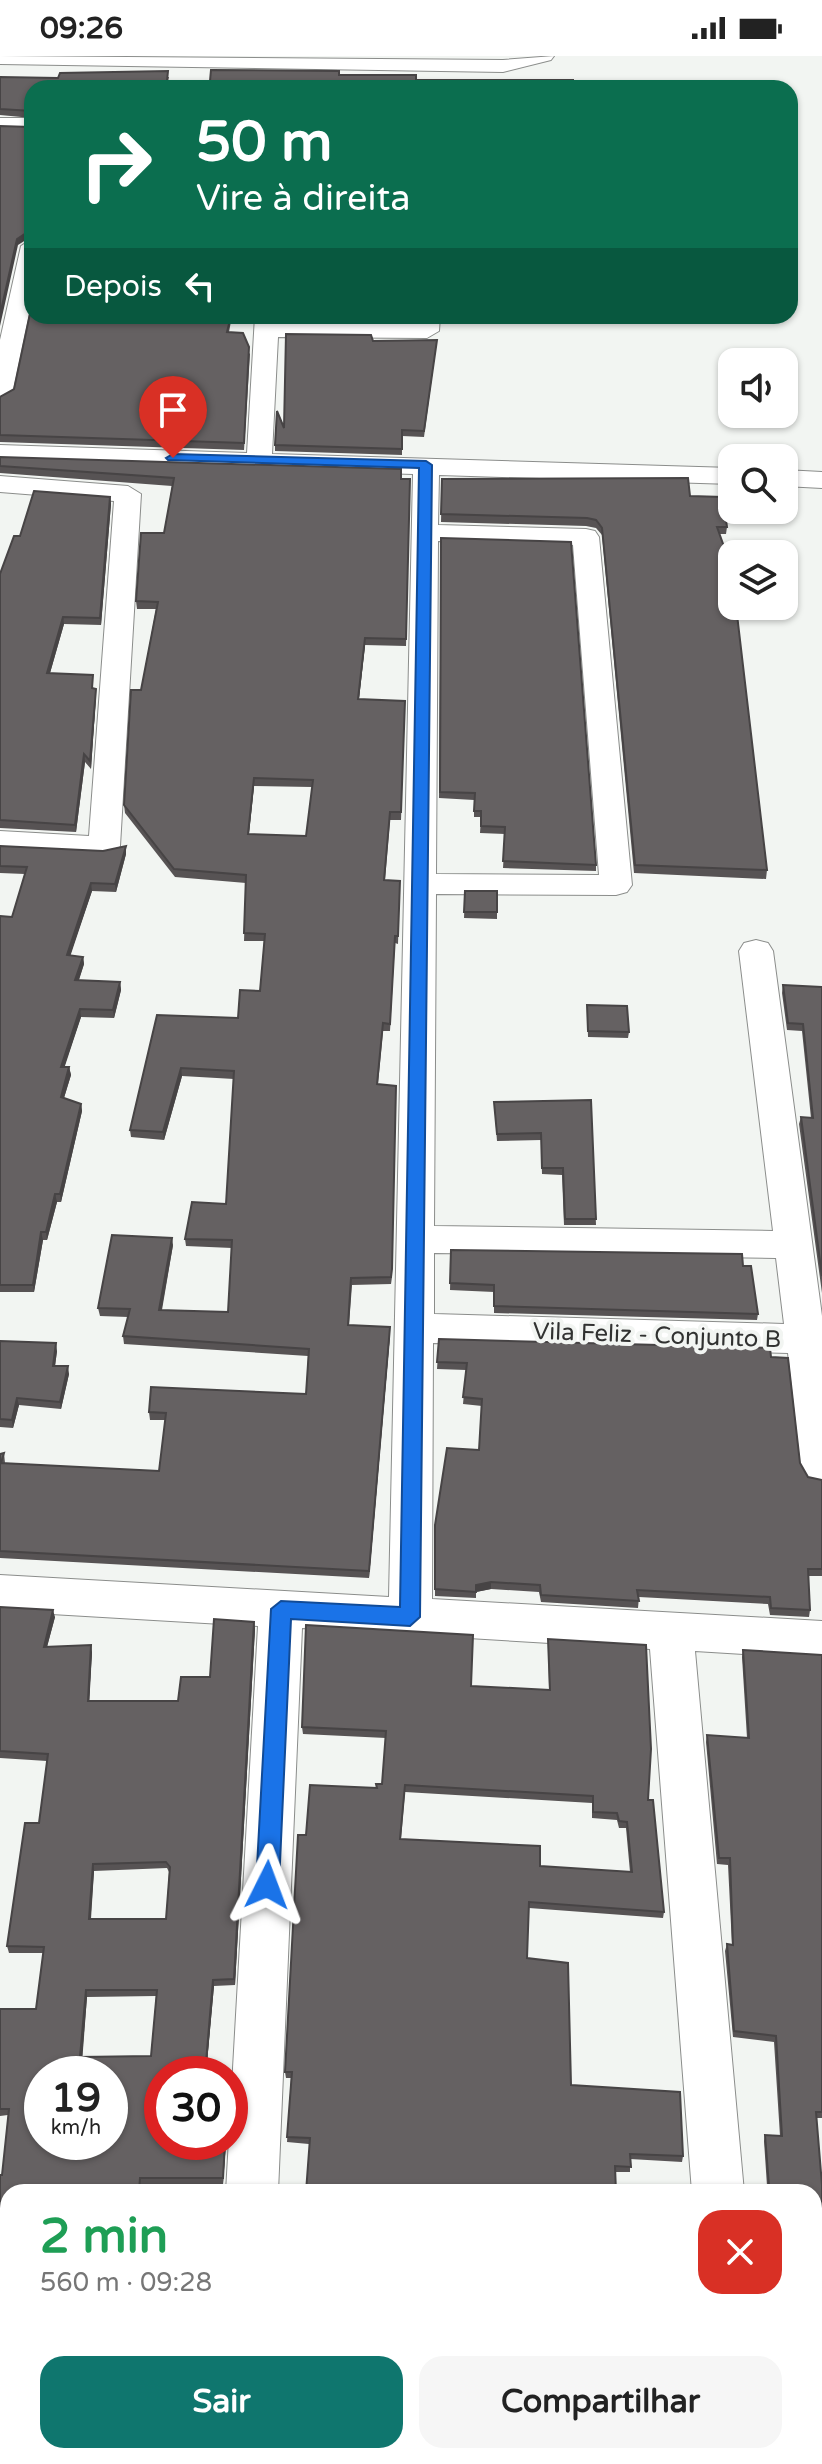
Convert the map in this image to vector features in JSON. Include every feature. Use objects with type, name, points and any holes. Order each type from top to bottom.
[{"type":"street","points":[[0,58],[431,60],[503,66],[544,56]]},
{"type":"street","points":[[280,80],[283,59]]},
{"type":"street","points":[[0,124],[24,124]]},
{"type":"street","points":[[0,395],[24,283]]},
{"type":"street","points":[[259,460],[267,324]]},
{"type":"street","points":[[0,453],[718,475]]},
{"type":"street","points":[[410,1617],[426,465]]},
{"type":"street","points":[[798,479],[822,480]]},
{"type":"street","points":[[0,484],[128,494],[104,846],[0,841]]},
{"type":"street","points":[[420,884],[616,885],[586,537],[425,533]]},
{"type":"street","name":"Vila Feliz - Conjunto B","points":[[414,1328],[806,1339],[756,951]]},
{"type":"street","points":[[415,1239],[794,1245]]},
{"type":"street","points":[[806,1339],[822,1469]]},
{"type":"street","points":[[0,1593],[822,1640]]},
{"type":"street","points":[[252,2184],[281,1609]]},
{"type":"street","points":[[671,1632],[717,2184]]},
{"type":"building","points":[[211,70],[416,75],[416,80],[210,80]]},
{"type":"building","points":[[168,71],[167,80],[24,80],[24,110],[0,109],[0,77],[58,78],[60,73]]},
{"type":"building","points":[[0,126],[24,127],[24,234],[17,239],[0,315]]},
{"type":"building","points":[[28,324],[229,324],[227,332],[243,333],[249,347],[244,443],[0,435],[0,397],[14,389]]},
{"type":"building","points":[[286,334],[371,335],[373,341],[437,340],[424,431],[402,430],[402,449],[275,445],[277,411],[284,428]]},
{"type":"building","points":[[0,457],[401,469],[401,479],[410,479],[406,639],[365,638],[358,699],[405,701],[401,812],[390,812],[384,880],[400,881],[398,936],[395,936],[390,1024],[383,1023],[377,1084],[396,1086],[392,1269],[391,1277],[351,1278],[348,1325],[390,1327],[369,1571],[0,1551],[0,1454],[4,1453],[1,1463],[159,1471],[166,1413],[149,1412],[151,1387],[306,1394],[309,1349],[123,1336],[130,1309],[98,1308],[112,1235],[172,1238],[159,1310],[228,1312],[232,1240],[185,1239],[192,1202],[226,1204],[234,1071],[181,1068],[163,1132],[130,1130],[157,1015],[238,1018],[240,990],[260,991],[265,934],[244,933],[246,875],[174,869],[124,805],[131,690],[141,690],[158,602],[136,601],[141,533],[164,533],[174,478],[0,466]],"holes":[[[254,778],[313,780],[306,836],[248,834]]]},
{"type":"building","points":[[688,478],[690,496],[718,497],[718,524],[727,524],[727,527],[717,527],[722,540],[718,540],[718,620],[738,620],[767,870],[635,865],[602,528],[596,520],[587,518],[441,514],[442,479]]},
{"type":"building","points":[[34,491],[110,497],[100,618],[63,617],[47,673],[93,675],[92,688],[96,689],[90,761],[84,754],[75,825],[0,820],[0,574],[14,536],[20,536]]},
{"type":"building","points":[[441,538],[571,542],[596,865],[503,861],[505,827],[481,826],[481,811],[474,811],[475,793],[440,792]]},
{"type":"building","points":[[0,846],[103,851],[126,846],[115,884],[91,883],[67,955],[83,957],[75,980],[120,982],[113,1010],[80,1009],[61,1067],[69,1067],[61,1097],[81,1104],[60,1194],[55,1194],[46,1232],[41,1232],[33,1285],[0,1285],[0,916],[12,917],[27,867],[0,866]]},
{"type":"building","points":[[465,891],[497,891],[497,912],[464,912]]},
{"type":"building","points":[[783,985],[822,987],[822,1276],[801,1117],[813,1118],[803,1024],[788,1023]]},
{"type":"building","points":[[587,1005],[627,1006],[629,1032],[588,1031]]},
{"type":"building","points":[[591,1100],[596,1219],[565,1219],[563,1168],[542,1168],[541,1133],[497,1134],[494,1102]]},
{"type":"building","points":[[451,1250],[742,1254],[743,1266],[751,1266],[758,1314],[494,1306],[494,1285],[450,1283]]},
{"type":"building","points":[[439,1339],[770,1348],[771,1357],[788,1358],[800,1463],[808,1477],[822,1480],[822,1569],[808,1569],[810,1610],[771,1608],[770,1597],[637,1590],[639,1601],[541,1595],[540,1585],[491,1582],[476,1585],[476,1592],[435,1589],[435,1525],[447,1448],[479,1450],[482,1399],[463,1397],[467,1363],[437,1362]]},
{"type":"building","points":[[0,1341],[56,1343],[53,1366],[68,1366],[60,1402],[17,1398],[12,1420],[0,1419]]},
{"type":"building","points":[[0,1607],[53,1610],[44,1647],[91,1645],[88,1701],[178,1701],[181,1677],[210,1677],[214,1619],[254,1622],[234,1979],[213,1980],[207,2056],[151,2056],[157,1990],[86,1990],[80,2056],[24,2056],[24,2160],[128,2160],[128,2056],[144,2056],[144,2160],[224,2160],[223,2178],[140,2178],[140,2184],[0,2184],[9,2109],[0,2109],[0,2009],[36,2009],[44,1947],[7,1946],[25,1823],[39,1823],[48,1754],[0,1751]],"holes":[[[166,1862],[170,1867],[166,1919],[89,1919],[93,1864]]]},
{"type":"building","points":[[306,1625],[473,1635],[471,1686],[550,1690],[548,1639],[646,1645],[651,1749],[648,1800],[653,1800],[664,1912],[529,1902],[527,1958],[568,1963],[571,2085],[680,2092],[683,2156],[630,2154],[631,2167],[615,2166],[616,2184],[307,2184],[310,2138],[287,2137],[292,2072],[285,2072],[298,1835],[306,1835],[310,1785],[377,1788],[376,1784],[382,1784],[386,1731],[302,1727]],"holes":[[[405,1785],[593,1796],[593,1812],[617,1813],[619,1821],[627,1822],[632,1872],[540,1866],[540,1846],[400,1839]]]},
{"type":"building","points":[[743,1650],[822,1655],[822,2112],[816,2112],[822,2184],[769,2184],[765,2135],[782,2136],[776,2036],[734,2031],[727,1944],[733,1945],[730,1858],[719,1858],[707,1735],[749,1738]]},
{"type":"route","points":[[173,458],[426,465],[410,1617],[281,1609],[267,1885]]}]
